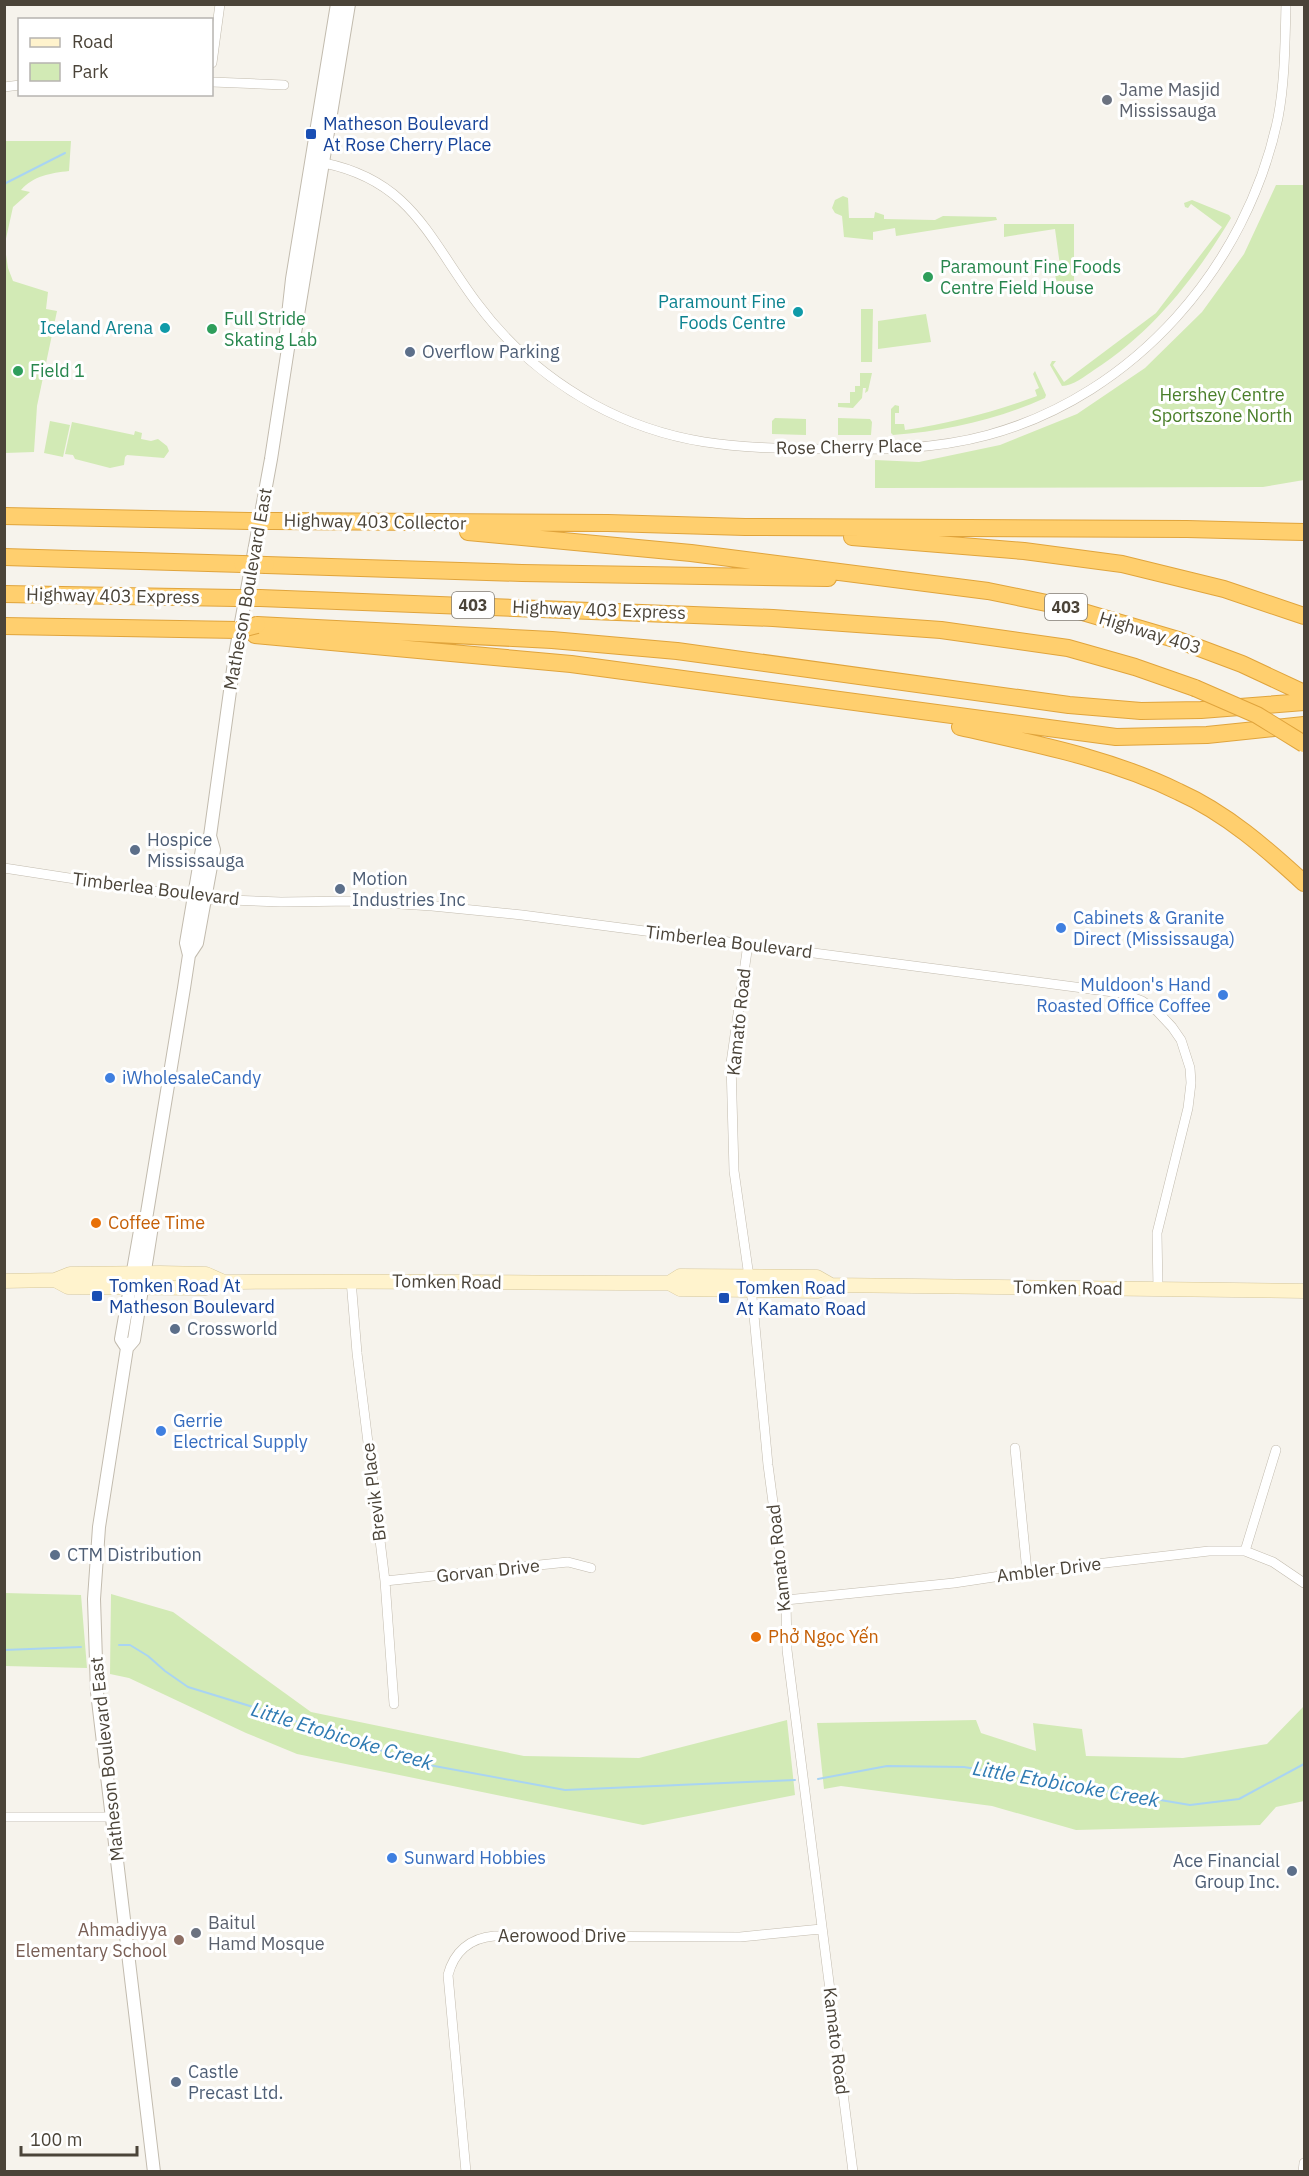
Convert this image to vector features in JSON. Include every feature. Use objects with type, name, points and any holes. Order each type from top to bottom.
[{"type":"highway","name":"Highway 403 Collector","points":[[4,516],[745,527]]},
{"type":"highway","points":[[1187,529],[1305,520]]},
{"type":"highway","points":[[451,523],[469,533],[702,554],[811,567],[883,579]]},
{"type":"highway","points":[[745,527],[1187,529],[1305,532]]},
{"type":"highway","points":[[745,527],[814,536],[877,538],[1024,550],[1122,564],[1224,589],[1305,616]]},
{"type":"highway","name":"Highway 403 Express","points":[[4,557],[534,573],[883,579]]},
{"type":"highway","name":"Highway 403","points":[[883,579],[988,591],[1066,607],[1178,640],[1242,664],[1305,693]]},
{"type":"highway","name":"Highway 403 Express","points":[[4,594],[260,598],[773,618],[941,630]]},
{"type":"highway","points":[[4,626],[256,630],[540,639],[677,651],[1069,705],[1142,711],[1201,710],[1305,702]]},
{"type":"highway","points":[[256,630],[571,664],[1116,737],[1207,735],[1305,724]]},
{"type":"highway","name":"Highway 403","points":[[941,630],[1068,648],[1135,667],[1195,688],[1257,716],[1305,744]]},
{"type":"highway","points":[[860,704],[1061,749],[1134,772],[1181,792],[1222,818],[1271,853],[1305,883]]},
{"type":"main road","name":"Tomken Road","points":[[4,1281],[55,1280],[70,1274],[138,1273],[206,1274],[224,1282]]},
{"type":"main road","name":"Tomken Road","points":[[55,1280],[68,1287],[136,1288],[206,1288],[224,1282],[351,1280],[477,1283],[669,1283],[680,1289],[749,1283],[818,1291],[831,1285],[1305,1291]]},
{"type":"street","points":[[213,56],[220,4]]},
{"type":"street","name":"Matheson Boulevard East","points":[[289,342],[285,333],[292,279],[337,4]]},
{"type":"street","name":"Matheson Boulevard East","points":[[154,2172],[97,1692],[93,1586],[105,1478],[127,1347],[121,1339],[136,1288],[141,1225],[146,1219],[189,955],[186,943],[214,850],[210,836],[235,656],[271,459],[289,342],[295,333],[349,4]]},
{"type":"street","name":"Rose Cherry Place","points":[[324,163],[362,174],[407,206],[424,224],[477,304],[522,354],[573,392],[612,413],[667,434],[726,446],[887,450],[934,446],[990,434],[1064,405],[1109,378],[1130,362],[1165,331],[1199,291],[1232,239],[1253,197],[1270,150],[1281,94],[1286,4]]},
{"type":"street","points":[[213,82],[284,85]]},
{"type":"street","name":"Timberlea Boulevard","points":[[4,868],[200,898],[281,902],[354,901],[527,915],[1121,993],[1142,1001],[1157,1011],[1172,1027],[1181,1040],[1190,1068],[1188,1108],[1157,1233],[1158,1289]]},
{"type":"street","name":"Kamato Road","points":[[748,944],[731,1063],[734,1171],[786,1600],[787,1650],[853,2172]]},
{"type":"street","name":"Brevik Place","points":[[351,1280],[357,1353],[385,1581],[394,1704]]},
{"type":"street","points":[[1015,1448],[1027,1572]]},
{"type":"street","points":[[1245,1551],[1276,1450]]},
{"type":"street","name":"Ambler Drive","points":[[786,1600],[954,1583],[1027,1572],[1201,1552],[1245,1551],[1273,1562],[1305,1582]]},
{"type":"street","name":"Gorvan Drive","points":[[385,1581],[568,1562],[591,1568]]},
{"type":"street","points":[[4,1817],[113,1817]]},
{"type":"street","name":"Aerowood Drive","points":[[466,2172],[448,1975],[455,1956],[472,1941],[494,1936],[740,1936],[821,1929]]},
{"type":"street","points":[[1302,2172],[1305,2163]]},
{"type":"green space","points":[[5,141],[71,141],[69,171],[37,178],[21,190],[30,192],[13,207],[5,243]]},
{"type":"green space","name":"Hershey Centre Sportszone North","points":[[1276,185],[1304,185],[1304,480],[1263,487],[875,488],[875,460],[919,462],[1000,445],[1077,414],[1145,368],[1202,312],[1244,254]]},
{"type":"green space","points":[[843,196],[848,198],[849,218],[874,218],[875,212],[884,215],[884,219],[935,220],[943,216],[996,217],[997,220],[896,236],[895,228],[873,232],[873,240],[844,237],[842,216],[835,213],[832,208],[835,200]]},
{"type":"green space","points":[[1192,200],[1229,215],[1231,218],[1203,262],[1171,302],[1135,339],[1083,378],[1062,386],[1050,365],[1052,361],[1056,361],[1053,365],[1064,382],[1156,313],[1222,227],[1191,204],[1188,208],[1185,207],[1184,203]]},
{"type":"green space","points":[[1004,224],[1074,224],[1074,288],[1058,290],[1055,274],[1061,273],[1055,229],[1004,237]]},
{"type":"green space","points":[[5,248],[13,281],[48,292],[46,309],[57,311],[37,406],[34,452],[5,453]]},
{"type":"green space","points":[[861,309],[873,309],[872,362],[861,362]]},
{"type":"green space","points":[[926,314],[931,342],[878,349],[878,321]]},
{"type":"green space","points":[[1035,371],[1046,395],[1045,398],[1027,406],[951,427],[893,435],[891,433],[891,409],[895,405],[899,406],[899,413],[895,413],[895,424],[904,424],[905,430],[956,420],[1037,396],[1035,390],[1039,388],[1033,374]]},
{"type":"green space","points":[[860,373],[872,373],[868,391],[865,393],[866,388],[863,388],[862,398],[853,408],[838,407],[838,403],[850,403],[850,392],[855,392],[855,386],[860,386]]},
{"type":"green space","points":[[775,418],[806,419],[806,435],[772,434],[772,421]]},
{"type":"green space","points":[[838,418],[870,419],[872,422],[871,435],[838,435]]},
{"type":"green space","points":[[50,421],[70,425],[63,457],[44,453]]},
{"type":"green space","points":[[72,422],[134,435],[135,431],[142,433],[141,439],[151,441],[158,439],[167,446],[169,451],[164,458],[127,455],[124,465],[110,468],[75,459],[73,455],[65,454]]},
{"type":"green space","points":[[5,1593],[81,1595],[87,1668],[5,1666]]},
{"type":"green space","points":[[111,1594],[173,1612],[311,1712],[524,1756],[639,1758],[787,1720],[795,1795],[643,1825],[297,1754],[246,1733],[129,1678],[110,1674]]},
{"type":"green space","points":[[1304,1706],[1304,1801],[1276,1807],[1260,1825],[1076,1830],[992,1806],[841,1786],[824,1789],[817,1723],[976,1720],[981,1733],[1036,1751],[1033,1723],[1082,1729],[1086,1756],[1183,1758],[1267,1744]]},
{"type":"waterway","points":[[4,184],[65,153]]},
{"type":"waterway","name":"Little Etobicoke Creek","points":[[119,1645],[130,1645],[188,1687],[418,1763],[565,1790],[795,1780]]},
{"type":"waterway","name":"Little Etobicoke Creek","points":[[4,1650],[81,1647]]},
{"type":"waterway","name":"Little Etobicoke Creek","points":[[818,1779],[887,1766],[964,1767],[1190,1805],[1239,1799],[1304,1764]]},
{"type":"place","name":"Jame Masjid Mississauga","points":[[1107,100]]},
{"type":"place","name":"Matheson Boulevard At Rose Cherry Place","points":[[311,134]]},
{"type":"place","name":"Paramount Fine Foods Centre Field House","points":[[928,277]]},
{"type":"place","name":"Paramount Fine Foods Centre","points":[[798,312]]},
{"type":"place","name":"Iceland Arena","points":[[165,328]]},
{"type":"place","name":"Full Stride Skating Lab","points":[[212,329]]},
{"type":"place","name":"Overflow Parking","points":[[410,352]]},
{"type":"place","name":"Field 1","points":[[18,371]]},
{"type":"place","name":"Hospice Mississauga","points":[[135,850]]},
{"type":"place","name":"Motion Industries Inc","points":[[340,889]]},
{"type":"place","name":"Cabinets & Granite Direct (Mississauga)","points":[[1061,928]]},
{"type":"place","name":"Muldoon's Hand Roasted Office Coffee","points":[[1223,995]]},
{"type":"place","name":"iWholesaleCandy","points":[[110,1078]]},
{"type":"place","name":"Coffee Time","points":[[96,1223]]},
{"type":"place","name":"Tomken Road At Matheson Boulevard","points":[[97,1296]]},
{"type":"place","name":"Tomken Road At Kamato Road","points":[[724,1298]]},
{"type":"place","name":"Crossworld","points":[[175,1329]]},
{"type":"place","name":"Gerrie Electrical Supply","points":[[161,1431]]},
{"type":"place","name":"CTM Distribution","points":[[55,1555]]},
{"type":"place","name":"Phở Ngọc Yến","points":[[756,1637]]},
{"type":"place","name":"Sunward Hobbies","points":[[392,1858]]},
{"type":"place","name":"Ace Financial Group Inc.","points":[[1292,1871]]},
{"type":"place","name":"Baitul Hamd Mosque","points":[[196,1933]]},
{"type":"place","name":"Ahmadiyya Elementary School","points":[[179,1940]]},
{"type":"place","name":"Castle Precast Ltd.","points":[[176,2082]]}]
